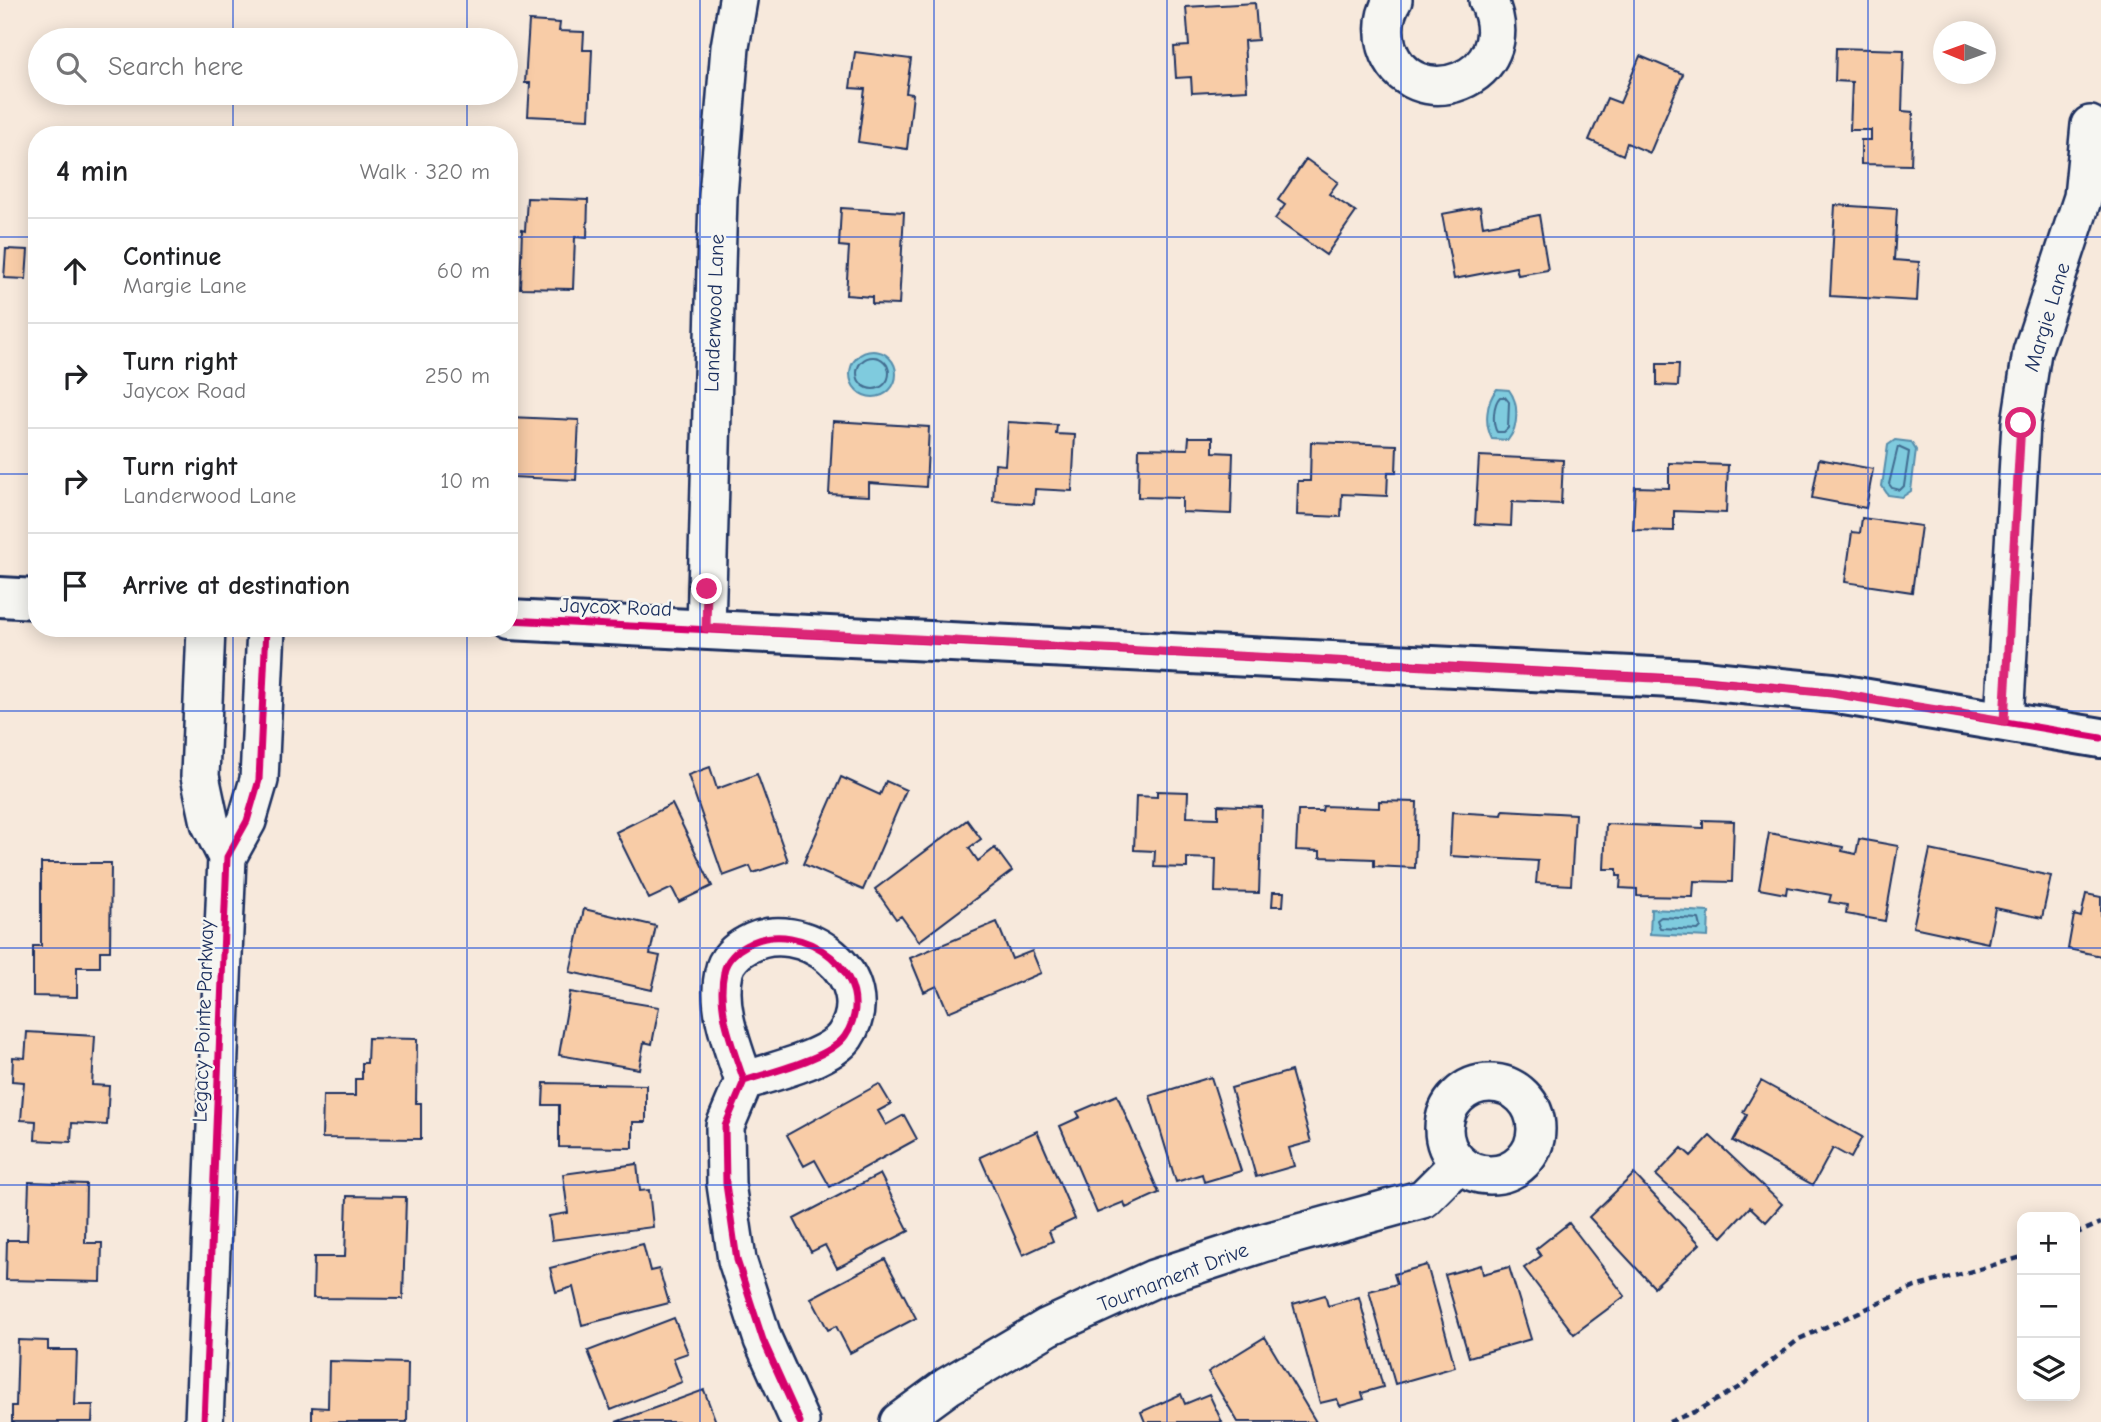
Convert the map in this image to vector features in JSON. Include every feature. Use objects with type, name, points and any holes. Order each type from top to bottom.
[{"type":"street","name":"Landerwood Lane","points":[[706,628],[718,196],[730,47],[738,0]]},
{"type":"street","points":[[1393,0],[1385,21],[1385,38],[1390,54],[1399,68],[1412,78],[1428,85],[1445,86],[1476,74],[1494,46],[1494,13],[1488,0]]},
{"type":"street","name":"Margie Lane","points":[[2004,721],[2021,423],[2032,352],[2082,197],[2090,125]]},
{"type":"street","points":[[0,597],[28,599]]},
{"type":"street","name":"Jaycox Road","points":[[518,620],[1693,680],[1832,693],[2101,738]]},
{"type":"street","name":"Legacy Pointe Parkway","points":[[206,637],[200,776],[210,823],[227,857]]},
{"type":"street","name":"Legacy Pointe Parkway","points":[[204,1422],[227,857],[247,821],[259,780],[266,637]]},
{"type":"street","points":[[744,1081],[724,1126],[726,1184],[737,1261],[763,1340],[800,1422]]},
{"type":"street","name":"Tournament Drive","points":[[899,1422],[948,1386],[1060,1322],[1153,1279],[1263,1243],[1423,1199],[1458,1164]]},
{"type":"path","points":[[2080,1232],[2101,1223]]},
{"type":"path","points":[[1669,1422],[1701,1409],[1741,1386],[1799,1339],[1914,1287],[2017,1258]]},
{"type":"water","points":[[873,351],[889,358],[896,374],[889,390],[873,397],[857,390],[850,374],[857,358]]},
{"type":"water","points":[[1497,389],[1509,390],[1515,401],[1516,421],[1508,440],[1492,439],[1488,427],[1488,407]]},
{"type":"water","points":[[1895,440],[1911,442],[1916,450],[1911,491],[1902,497],[1888,495],[1882,486],[1888,445]]},
{"type":"water","points":[[1651,909],[1709,912],[1708,937],[1650,934]]},
{"type":"building","points":[[1255,3],[1258,40],[1244,41],[1247,90],[1192,93],[1191,77],[1176,78],[1174,47],[1189,46],[1186,7]]},
{"type":"building","points":[[529,21],[560,23],[559,31],[584,32],[583,50],[592,50],[589,119],[528,116],[530,83],[525,83]]},
{"type":"building","points":[[1836,48],[1904,50],[1902,111],[1913,112],[1911,165],[1861,164],[1861,140],[1871,140],[1871,130],[1850,130],[1852,82],[1835,81]]},
{"type":"building","points":[[855,52],[911,59],[906,93],[913,94],[907,149],[858,142],[865,89],[850,88]]},
{"type":"building","points":[[1640,56],[1683,74],[1650,153],[1627,143],[1623,155],[1589,140],[1607,98],[1620,103]]},
{"type":"building","points":[[1306,159],[1338,182],[1329,194],[1356,212],[1326,255],[1275,219],[1285,205],[1278,200]]},
{"type":"building","points":[[527,198],[588,200],[587,238],[575,237],[573,289],[520,288],[522,230],[525,231]]},
{"type":"building","points":[[1835,205],[1897,209],[1894,260],[1919,262],[1917,301],[1830,296]]},
{"type":"building","points":[[1480,207],[1483,226],[1539,215],[1548,270],[1518,275],[1516,267],[1454,279],[1442,214]]},
{"type":"building","points":[[841,208],[904,212],[899,305],[872,304],[872,297],[846,295],[849,247],[839,246]]},
{"type":"building","points":[[6,249],[28,250],[26,279],[4,278]]},
{"type":"building","points":[[1657,364],[1679,364],[1678,386],[1657,385]]},
{"type":"building","points":[[518,417],[579,420],[576,480],[518,477]]},
{"type":"building","points":[[833,421],[929,427],[926,487],[869,483],[869,496],[829,494]]},
{"type":"building","points":[[1008,422],[1057,425],[1056,434],[1075,435],[1072,491],[1035,489],[1034,504],[993,501],[995,464],[1005,465]]},
{"type":"building","points":[[1189,437],[1213,437],[1213,452],[1233,453],[1231,514],[1182,512],[1182,498],[1138,497],[1139,448],[1188,449]]},
{"type":"building","points":[[1311,442],[1397,445],[1396,472],[1388,472],[1387,496],[1342,494],[1341,517],[1297,515],[1298,481],[1310,481]]},
{"type":"building","points":[[1479,456],[1563,460],[1561,504],[1512,502],[1511,526],[1475,524]]},
{"type":"building","points":[[1819,459],[1873,469],[1866,508],[1812,498]]},
{"type":"building","points":[[1669,463],[1728,465],[1726,513],[1674,511],[1674,531],[1633,530],[1635,487],[1669,488]]},
{"type":"building","points":[[1862,518],[1921,526],[1912,592],[1845,582],[1852,532],[1860,533]]},
{"type":"building","points":[[710,767],[717,789],[757,774],[788,861],[753,873],[750,866],[723,876],[688,775]]},
{"type":"building","points":[[841,777],[880,795],[886,781],[906,790],[863,890],[803,864]]},
{"type":"building","points":[[1157,791],[1188,792],[1187,817],[1218,818],[1218,805],[1262,807],[1259,893],[1215,892],[1216,859],[1187,858],[1187,868],[1154,867],[1155,851],[1134,850],[1136,796],[1157,797]]},
{"type":"building","points":[[1379,801],[1417,802],[1415,868],[1374,866],[1374,859],[1320,857],[1320,851],[1296,850],[1298,811],[1322,811],[1323,806],[1379,808]]},
{"type":"building","points":[[672,804],[712,886],[679,902],[672,888],[649,899],[616,832]]},
{"type":"building","points":[[1503,810],[1575,814],[1571,885],[1536,883],[1538,861],[1450,856],[1452,812],[1502,815]]},
{"type":"building","points":[[967,820],[981,839],[969,848],[978,861],[995,848],[1012,871],[919,941],[901,916],[896,919],[875,889]]},
{"type":"building","points":[[1703,820],[1734,821],[1732,882],[1694,881],[1693,897],[1637,896],[1637,889],[1620,888],[1621,876],[1617,876],[1617,869],[1604,869],[1606,824],[1703,828]]},
{"type":"building","points":[[1769,833],[1843,847],[1842,851],[1856,854],[1859,839],[1898,846],[1885,921],[1846,914],[1847,905],[1829,902],[1831,895],[1787,887],[1786,894],[1759,889]]},
{"type":"building","points":[[1930,850],[2051,876],[2042,918],[1995,908],[1988,943],[1913,927]]},
{"type":"building","points":[[41,863],[111,863],[110,951],[100,951],[100,967],[77,967],[77,997],[33,996],[33,946],[41,946]]},
{"type":"building","points":[[1273,892],[1284,892],[1283,906],[1272,906]]},
{"type":"building","points":[[2086,894],[2101,897],[2101,956],[2068,949],[2074,915],[2081,917]]},
{"type":"building","points":[[584,909],[656,926],[650,954],[660,956],[652,990],[570,972]]},
{"type":"building","points":[[997,922],[1012,959],[1032,951],[1041,973],[948,1012],[937,986],[924,992],[910,958]]},
{"type":"building","points":[[570,992],[659,1007],[652,1044],[644,1042],[639,1069],[559,1055]]},
{"type":"building","points":[[27,1032],[95,1036],[92,1085],[109,1086],[107,1125],[72,1123],[71,1142],[35,1140],[36,1121],[21,1120],[24,1082],[12,1081],[13,1057],[25,1058]]},
{"type":"building","points":[[368,1038],[417,1039],[416,1103],[421,1103],[421,1139],[322,1138],[323,1096],[355,1096],[355,1079],[362,1079],[362,1063],[367,1063]]},
{"type":"building","points":[[1291,1071],[1311,1142],[1289,1148],[1294,1166],[1256,1177],[1231,1088]]},
{"type":"building","points":[[1211,1077],[1241,1171],[1204,1182],[1202,1174],[1176,1182],[1150,1096]]},
{"type":"building","points":[[1761,1081],[1862,1137],[1851,1158],[1833,1148],[1813,1185],[1733,1141],[1747,1115],[1743,1112]]},
{"type":"building","points":[[544,1083],[646,1085],[646,1122],[633,1122],[633,1148],[559,1147],[559,1105],[543,1105]]},
{"type":"building","points":[[879,1084],[891,1104],[878,1111],[886,1125],[904,1115],[917,1139],[830,1187],[815,1160],[804,1166],[787,1135]]},
{"type":"building","points":[[1117,1095],[1159,1193],[1126,1208],[1124,1202],[1097,1213],[1060,1126],[1080,1117],[1077,1112]]},
{"type":"building","points":[[1037,1131],[1075,1219],[1049,1231],[1053,1241],[1023,1255],[980,1157]]},
{"type":"building","points":[[1710,1136],[1782,1204],[1766,1222],[1750,1207],[1722,1237],[1656,1175],[1682,1148],[1691,1156]]},
{"type":"building","points":[[637,1164],[640,1191],[649,1190],[653,1227],[552,1240],[549,1216],[568,1213],[563,1174]]},
{"type":"building","points":[[880,1174],[909,1231],[837,1268],[825,1245],[811,1252],[794,1219]]},
{"type":"building","points":[[1634,1174],[1700,1244],[1654,1287],[1589,1217]]},
{"type":"building","points":[[29,1182],[86,1184],[85,1243],[102,1243],[101,1282],[6,1280],[7,1240],[27,1240]]},
{"type":"building","points":[[347,1196],[406,1197],[403,1299],[313,1298],[314,1257],[345,1257]]},
{"type":"building","points":[[1569,1223],[1625,1296],[1574,1334],[1524,1268],[1541,1256],[1536,1249]]},
{"type":"building","points":[[643,1244],[650,1271],[659,1269],[669,1303],[582,1325],[573,1287],[556,1292],[550,1268]]},
{"type":"building","points":[[885,1259],[916,1318],[850,1353],[836,1326],[828,1330],[811,1298]]},
{"type":"building","points":[[1427,1265],[1455,1367],[1395,1384],[1369,1291],[1397,1284],[1394,1274]]},
{"type":"building","points":[[1481,1265],[1483,1274],[1509,1267],[1531,1339],[1469,1357],[1445,1275]]},
{"type":"building","points":[[1325,1295],[1328,1306],[1359,1297],[1383,1387],[1362,1393],[1364,1399],[1340,1406],[1337,1399],[1320,1403],[1293,1304]]},
{"type":"building","points":[[674,1318],[688,1353],[673,1358],[682,1382],[611,1410],[588,1351]]},
{"type":"building","points":[[1265,1337],[1316,1422],[1238,1422],[1208,1372]]},
{"type":"building","points":[[18,1340],[48,1341],[48,1350],[77,1350],[75,1405],[93,1405],[92,1422],[12,1422],[12,1406],[16,1406]]},
{"type":"building","points":[[329,1361],[408,1363],[407,1422],[312,1422],[312,1407],[328,1408]]},
{"type":"building","points":[[704,1390],[716,1422],[616,1422]]},
{"type":"building","points":[[1181,1394],[1185,1404],[1209,1394],[1222,1422],[1145,1422],[1141,1412]]},
{"type":"cycle path","points":[[518,620],[1693,679],[1832,693],[2101,738]]},
{"type":"cycle path","points":[[204,1422],[227,857],[247,821],[259,780],[266,637]]},
{"type":"cycle path","points":[[744,1081],[813,1058],[845,1036],[854,1014],[854,993],[845,973],[831,957],[812,945],[791,938],[768,938],[747,945],[727,963],[722,986],[727,1028],[744,1081],[725,1126],[726,1184],[737,1260],[763,1340],[800,1422]]},
{"type":"route","points":[[707,589],[706,628],[1763,685],[1914,705],[2004,721],[2021,423]]}]
